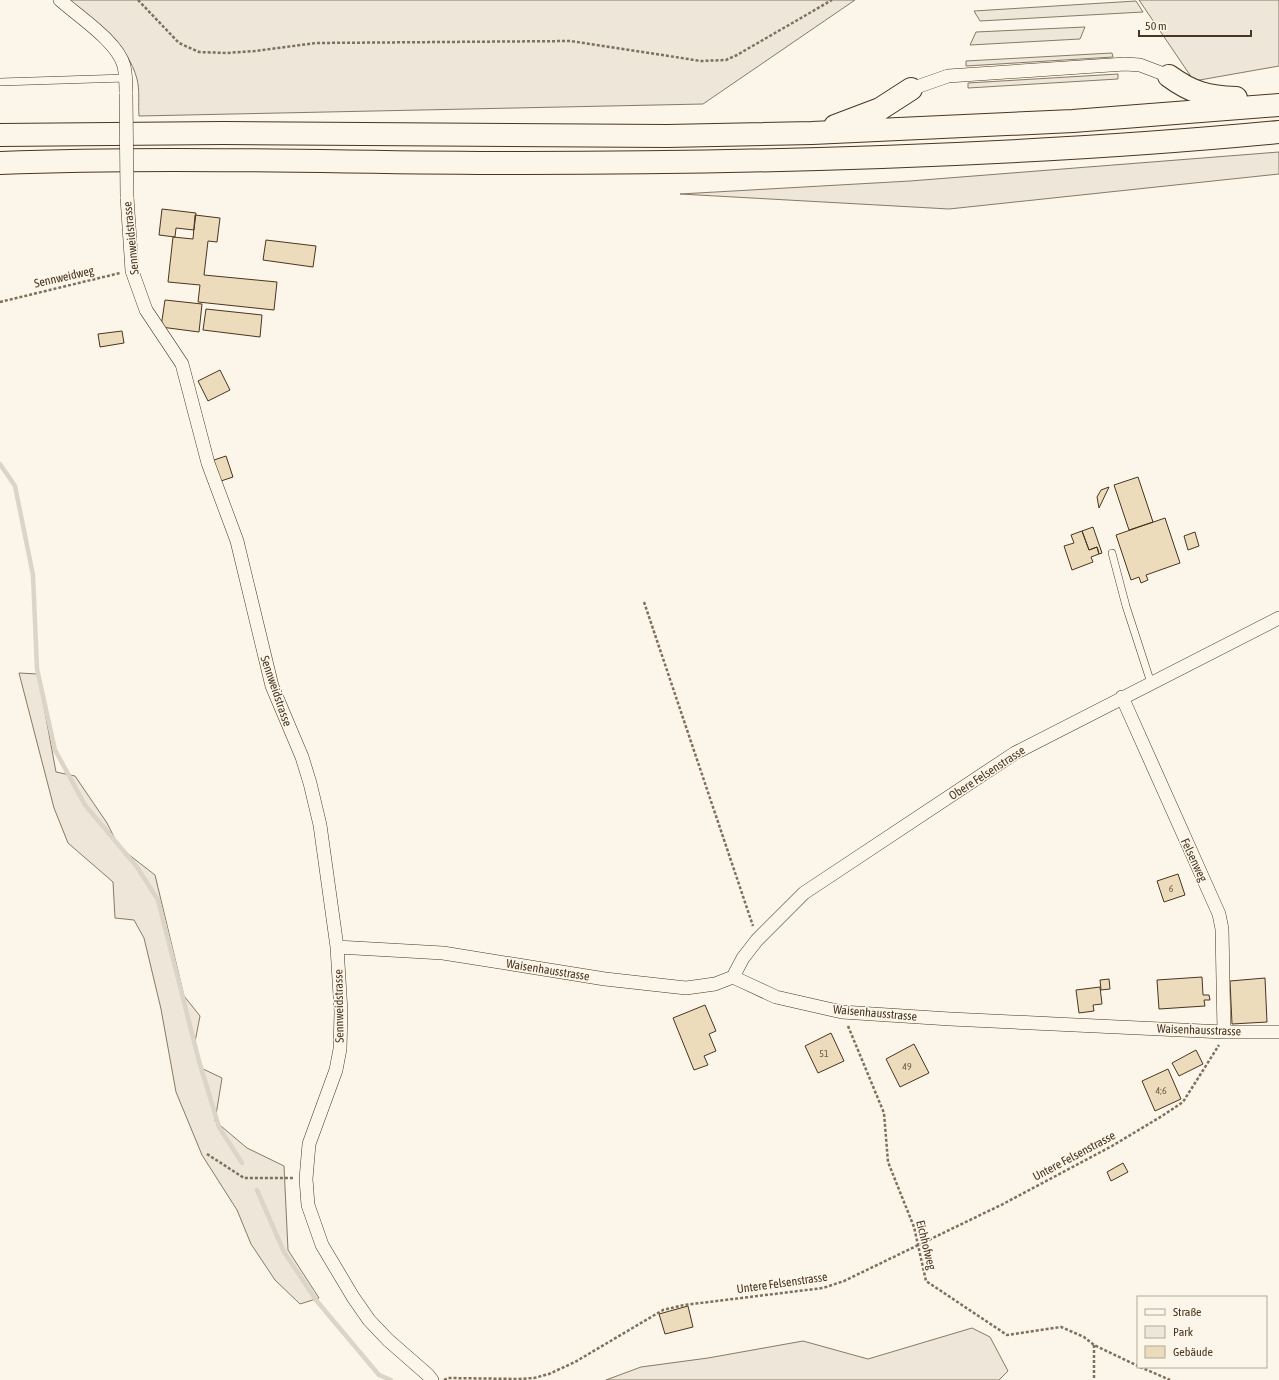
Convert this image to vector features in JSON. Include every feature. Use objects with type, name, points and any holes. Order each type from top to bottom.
[{"type":"highway","points":[[1169,76],[1188,89],[1210,96],[1279,100]]},
{"type":"highway","points":[[812,133],[880,110],[911,89]]},
{"type":"highway","points":[[0,135],[223,133],[667,136],[812,133],[1073,121],[1279,105]]},
{"type":"highway","points":[[0,163],[163,160],[518,163],[785,161],[947,155],[1279,132]]},
{"type":"street","name":"Sennweidstrasse","points":[[60,0],[104,36],[124,64],[126,78],[127,197],[132,271],[146,310],[182,364],[208,463],[237,541],[272,686],[310,784],[320,825],[337,948],[341,1012],[340,1049],[336,1070],[309,1144],[306,1179],[308,1205],[322,1245],[333,1266],[369,1320],[388,1340],[432,1380]]},
{"type":"street","points":[[911,89],[948,76],[1125,64],[1140,66],[1169,76]]},
{"type":"street","name":"Obere Felsenstrasse","points":[[733,977],[743,958],[757,940],[804,893],[1015,753],[1279,618]]},
{"type":"street","name":"Felsenweg","points":[[1122,697],[1219,914],[1222,929],[1224,1032]]},
{"type":"street","name":"Waisenhausstrasse","points":[[337,948],[443,953],[605,979],[686,988],[715,984],[733,977],[776,997],[842,1012],[950,1019],[1224,1032],[1279,1032]]},
{"type":"lane","points":[[0,82],[126,78]]},
{"type":"lane","points":[[1112,553],[1126,606],[1151,683]]},
{"type":"path","points":[[138,0],[179,43],[199,52],[226,53],[255,51],[316,42],[571,41],[701,61],[726,60],[737,55],[832,0]]},
{"type":"path","name":"Sennweidweg","points":[[0,302],[132,271]]},
{"type":"path","points":[[644,602],[698,759],[757,940]]},
{"type":"path","name":"Eichhofweg","points":[[842,1012],[884,1114],[888,1162],[914,1228],[926,1281],[1007,1335],[1061,1327],[1084,1337],[1094,1345],[1137,1365]]},
{"type":"path","name":"Untere Felsenstrasse","points":[[444,1380],[448,1378],[482,1380],[534,1378],[549,1374],[575,1362],[663,1310],[684,1305],[823,1288],[855,1276],[1003,1204],[1112,1146],[1183,1102],[1219,1045],[1224,1032]]},
{"type":"path","points":[[207,1154],[244,1178],[306,1179]]},
{"type":"path","points":[[1094,1345],[1094,1380]]},
{"type":"path","name":"Eichhofweg","points":[[1143,1368],[1170,1380]]},
{"type":"green space","points":[[67,0],[855,0],[703,104],[139,116],[137,79],[133,66],[118,44],[99,25]]},
{"type":"green space","points":[[1139,0],[1279,0],[1279,66],[1194,81]]},
{"type":"green space","points":[[1279,152],[1279,174],[949,209],[680,194],[910,181]]},
{"type":"green space","points":[[19,673],[38,674],[56,772],[75,776],[107,823],[119,847],[155,875],[184,996],[200,1016],[195,1042],[201,1068],[222,1078],[215,1121],[247,1148],[284,1166],[288,1250],[319,1298],[300,1304],[275,1280],[251,1244],[237,1210],[202,1155],[176,1092],[161,1009],[144,938],[134,920],[115,918],[113,882],[68,843],[54,808]]},
{"type":"green space","points":[[972,1328],[990,1337],[1008,1371],[999,1380],[606,1380],[641,1367],[708,1358],[803,1341],[868,1359]]},
{"type":"shaded area","points":[[1136,1],[1143,12],[980,21],[974,11]]},
{"type":"shaded area","points":[[1085,27],[1080,39],[970,45],[976,32]]},
{"type":"shaded area","points":[[1112,53],[1113,57],[966,66],[966,61]]},
{"type":"shaded area","points":[[1118,74],[1118,79],[968,88],[968,83]]},
{"type":"building","points":[[162,209],[196,213],[194,230],[176,228],[175,237],[159,235]]},
{"type":"building","points":[[195,215],[220,218],[217,242],[208,241],[204,275],[277,282],[274,310],[198,302],[200,285],[168,282],[173,237],[193,239]]},
{"type":"building","points":[[266,240],[316,246],[313,267],[263,260]]},
{"type":"building","points":[[165,300],[202,304],[199,332],[161,327]]},
{"type":"building","points":[[206,309],[262,315],[260,337],[203,330]]},
{"type":"building","points":[[122,331],[124,343],[100,347],[98,334]]},
{"type":"building","points":[[220,370],[230,390],[208,401],[198,381]]},
{"type":"building","points":[[226,456],[233,477],[218,482],[211,461]]},
{"type":"building","points":[[1138,477],[1153,522],[1129,530],[1114,485]]},
{"type":"building","points":[[1109,487],[1099,508],[1097,497],[1101,490]]},
{"type":"building","points":[[1165,518],[1180,563],[1146,575],[1148,580],[1141,583],[1139,577],[1131,580],[1116,535]]},
{"type":"building","points":[[1093,527],[1102,553],[1099,554],[1097,547],[1089,550],[1082,531]]},
{"type":"building","points":[[1082,531],[1089,550],[1097,547],[1099,554],[1091,557],[1093,562],[1072,570],[1064,546],[1074,543],[1071,535]]},
{"type":"building","points":[[1195,532],[1199,546],[1188,550],[1184,536]]},
{"type":"building","points":[[1178,874],[1185,895],[1164,902],[1157,881]]},
{"type":"building","points":[[1202,977],[1203,995],[1209,995],[1210,1000],[1204,1000],[1205,1006],[1159,1009],[1157,980]]},
{"type":"building","points":[[1265,978],[1267,1022],[1232,1024],[1230,981]]},
{"type":"building","points":[[1109,979],[1110,989],[1101,990],[1100,980]]},
{"type":"building","points":[[1100,987],[1102,1004],[1093,1005],[1094,1011],[1079,1013],[1076,990]]},
{"type":"building","points":[[705,1005],[716,1031],[709,1034],[716,1051],[704,1056],[708,1065],[694,1070],[673,1018]]},
{"type":"building","points":[[831,1033],[844,1061],[818,1073],[805,1046]]},
{"type":"building","points":[[914,1044],[929,1073],[900,1087],[886,1059]]},
{"type":"building","points":[[1196,1050],[1203,1064],[1179,1076],[1172,1063]]},
{"type":"building","points":[[1168,1069],[1181,1099],[1155,1111],[1142,1081]]},
{"type":"building","points":[[1123,1163],[1128,1172],[1111,1181],[1107,1172]]},
{"type":"building","points":[[688,1306],[693,1327],[665,1334],[659,1314]]},
{"type":"waterway","points":[[0,464],[15,486],[33,575],[37,669],[55,750],[85,805],[137,867],[158,900],[199,1061],[219,1127],[242,1163]]},
{"type":"waterway","points":[[257,1190],[284,1252],[316,1300],[379,1375],[391,1380]]}]
